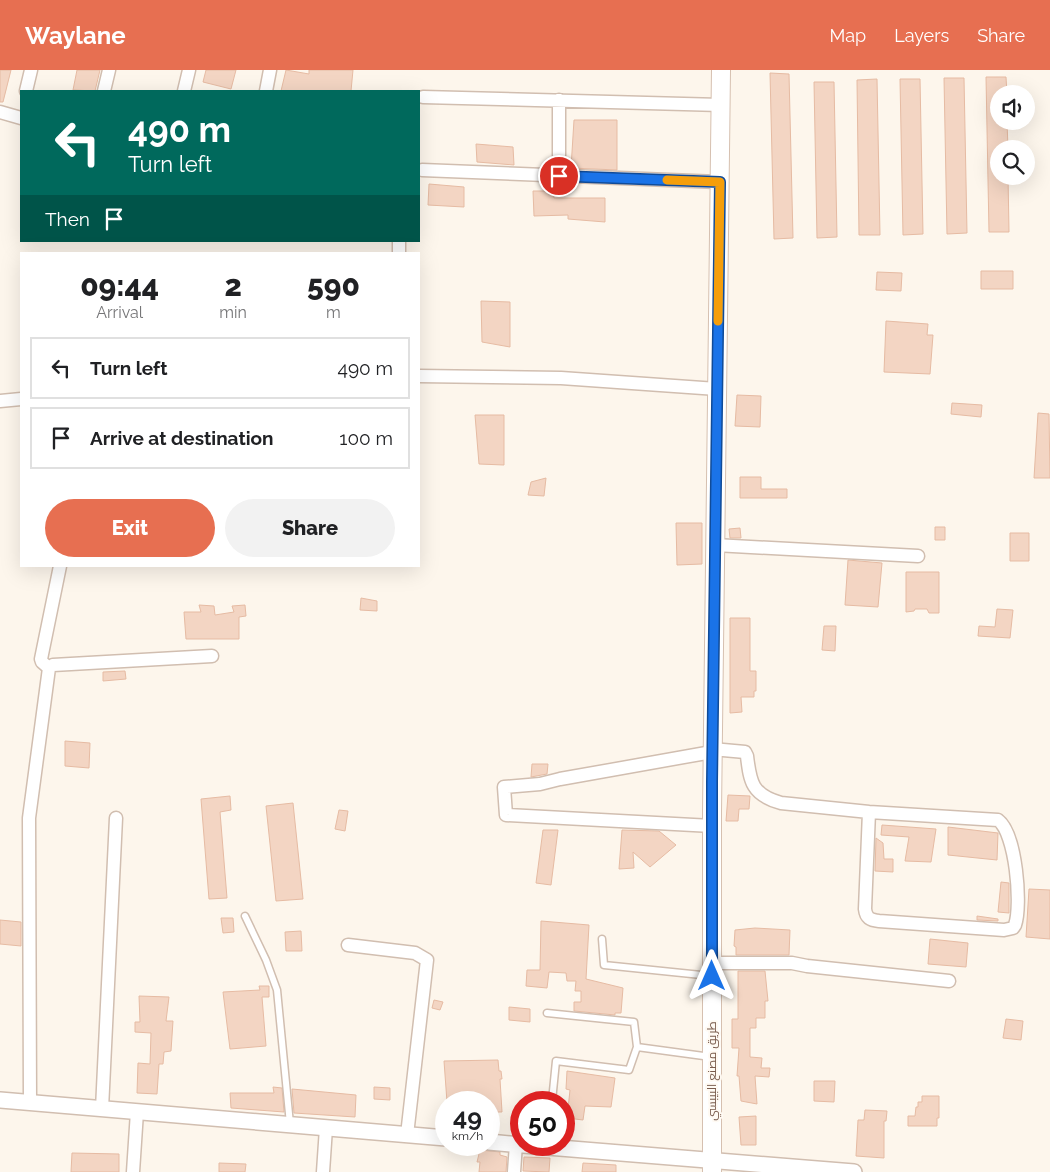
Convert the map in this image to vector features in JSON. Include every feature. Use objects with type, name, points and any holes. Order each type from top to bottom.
[{"type":"main road","name":"طريق مصنع البيبسي","points":[[712,1166],[712,750],[721,70]]},
{"type":"street","points":[[26,90],[31,70]]},
{"type":"street","points":[[104,90],[109,70]]},
{"type":"street","points":[[184,90],[189,70]]},
{"type":"street","points":[[266,90],[270,70]]},
{"type":"street","points":[[423,97],[721,105]]},
{"type":"street","points":[[558,100],[559,176]]},
{"type":"street","points":[[0,112],[20,115]]},
{"type":"street","points":[[422,170],[720,182]]},
{"type":"street","points":[[420,376],[561,378],[717,389]]},
{"type":"street","points":[[0,400],[20,399]]},
{"type":"street","points":[[715,546],[918,556]]},
{"type":"street","points":[[49,668],[40,659],[60,567]]},
{"type":"street","points":[[49,668],[54,665],[212,656]]},
{"type":"street","points":[[30,1102],[28,826],[49,668]]},
{"type":"street","points":[[712,826],[506,815],[504,787],[540,784],[712,750],[745,752],[752,783],[772,801],[869,812],[994,819],[1001,822],[1013,854],[1017,874],[1018,888],[1015,925],[1004,930],[878,921],[868,918],[865,909],[869,812]]},
{"type":"street","points":[[102,1109],[116,818]]},
{"type":"street","points":[[348,945],[415,953],[427,960],[407,1135]]},
{"type":"street","points":[[712,970],[792,963],[949,981]]},
{"type":"street","points":[[0,1100],[435,1137]]},
{"type":"street","points":[[133,1172],[137,1112]]},
{"type":"street","points":[[323,1172],[326,1128]]},
{"type":"street","points":[[575,1151],[712,1166],[854,1172]]},
{"type":"street","points":[[514,1172],[518,1156]]},
{"type":"lane","points":[[245,916],[258,941],[277,990],[290,1125]]},
{"type":"lane","points":[[602,939],[604,965],[712,970]]},
{"type":"lane","points":[[547,1013],[634,1022],[637,1047],[629,1070],[556,1061],[553,1091]]},
{"type":"lane","points":[[637,1047],[712,1058]]},
{"type":"building","points":[[0,70],[11,70],[3,102],[0,102]]},
{"type":"building","points":[[77,70],[100,70],[95,90],[73,90]]},
{"type":"building","points":[[206,70],[236,70],[231,89],[203,82]]},
{"type":"building","points":[[286,70],[309,74],[309,70],[353,70],[351,90],[281,90]]},
{"type":"building","points":[[770,73],[789,74],[793,238],[774,239]]},
{"type":"building","points":[[986,77],[1006,77],[1006,85],[990,85],[990,130],[1007,130],[1008,140],[990,140],[990,185],[1008,185],[1009,232],[989,232]]},
{"type":"building","points":[[944,78],[964,78],[967,233],[947,234]]},
{"type":"building","points":[[877,79],[880,235],[859,235],[857,80]]},
{"type":"building","points":[[900,79],[920,79],[923,234],[903,235]]},
{"type":"building","points":[[814,82],[834,82],[837,237],[817,238]]},
{"type":"building","points":[[574,120],[617,120],[617,170],[571,168]]},
{"type":"building","points":[[476,144],[513,147],[514,165],[477,162]]},
{"type":"building","points":[[429,184],[464,187],[464,207],[428,205]]},
{"type":"building","points":[[533,191],[554,191],[554,198],[605,198],[605,222],[568,219],[568,215],[534,216]]},
{"type":"building","points":[[981,271],[1013,271],[1013,289],[981,289]]},
{"type":"building","points":[[877,272],[902,273],[901,291],[876,290]]},
{"type":"building","points":[[481,301],[510,302],[510,347],[482,342]]},
{"type":"building","points":[[886,321],[928,324],[927,335],[933,335],[930,374],[884,372]]},
{"type":"building","points":[[737,395],[761,396],[760,427],[735,426]]},
{"type":"building","points":[[952,403],[982,405],[981,417],[951,414]]},
{"type":"building","points":[[1038,413],[1049,414],[1050,478],[1034,478]]},
{"type":"building","points":[[475,415],[504,415],[504,465],[479,464]]},
{"type":"building","points":[[740,477],[761,477],[761,489],[787,489],[787,498],[740,498]]},
{"type":"building","points":[[546,478],[544,496],[528,495],[531,482]]},
{"type":"building","points":[[676,523],[702,523],[702,564],[677,565]]},
{"type":"building","points":[[935,527],[945,527],[945,540],[935,540]]},
{"type":"building","points":[[740,528],[741,538],[730,538],[729,529]]},
{"type":"building","points":[[1010,533],[1029,533],[1029,561],[1010,561]]},
{"type":"building","points":[[848,560],[882,563],[878,607],[845,605]]},
{"type":"building","points":[[906,572],[939,572],[939,613],[929,613],[927,609],[915,609],[914,611],[906,612]]},
{"type":"building","points":[[361,598],[377,601],[377,611],[360,610]]},
{"type":"building","points":[[199,605],[214,606],[215,615],[234,612],[232,606],[245,605],[246,616],[239,617],[239,639],[186,639],[184,612],[201,612]]},
{"type":"building","points":[[997,609],[1013,610],[1010,638],[978,636],[979,626],[995,627]]},
{"type":"building","points":[[730,618],[750,618],[750,671],[756,671],[756,691],[754,691],[754,697],[741,697],[742,712],[730,713]]},
{"type":"building","points":[[824,626],[836,626],[835,651],[822,650]]},
{"type":"building","points":[[125,671],[126,679],[103,681],[103,672]]},
{"type":"building","points":[[65,741],[90,743],[89,768],[65,766]]},
{"type":"building","points":[[532,764],[548,764],[547,774],[531,777]]},
{"type":"building","points":[[728,795],[750,796],[749,809],[739,809],[738,821],[726,821]]},
{"type":"building","points":[[230,796],[231,810],[220,812],[227,898],[209,899],[201,799]]},
{"type":"building","points":[[293,803],[303,899],[276,901],[266,806]]},
{"type":"building","points":[[339,810],[348,811],[345,831],[335,829]]},
{"type":"building","points":[[882,825],[936,829],[931,862],[905,861],[909,837],[881,835]]},
{"type":"building","points":[[948,827],[998,833],[997,860],[948,855]]},
{"type":"building","points":[[543,830],[558,830],[551,885],[536,883]]},
{"type":"building","points":[[622,830],[659,831],[676,845],[650,867],[633,852],[634,868],[619,869]]},
{"type":"building","points":[[876,838],[883,843],[884,859],[893,859],[893,872],[875,871]]},
{"type":"building","points":[[1001,882],[1009,883],[1009,913],[998,912]]},
{"type":"building","points":[[1029,889],[1050,890],[1050,939],[1026,937]]},
{"type":"building","points":[[977,916],[998,919],[998,921],[977,920]]},
{"type":"building","points":[[221,918],[233,918],[234,932],[223,933]]},
{"type":"building","points":[[0,920],[21,922],[21,946],[0,944]]},
{"type":"building","points":[[541,921],[589,925],[586,979],[623,988],[621,1013],[615,1013],[615,1015],[574,1011],[574,1002],[581,1002],[581,991],[575,991],[576,981],[567,981],[566,973],[549,972],[547,988],[526,986],[527,970],[540,970]]},
{"type":"building","points":[[755,928],[790,930],[789,955],[736,955],[736,947],[734,946],[735,930]]},
{"type":"building","points":[[301,931],[302,951],[286,951],[285,932]]},
{"type":"building","points":[[930,939],[968,943],[966,967],[928,964]]},
{"type":"building","points":[[738,971],[765,971],[768,1001],[765,1001],[765,1018],[756,1018],[756,1028],[750,1028],[750,1057],[762,1058],[761,1068],[770,1068],[769,1077],[755,1076],[757,1104],[741,1101],[739,1076],[737,1076],[739,1048],[732,1048],[732,1019],[738,1019]]},
{"type":"building","points":[[259,986],[269,986],[269,997],[262,997],[266,1046],[230,1049],[223,992],[260,990]]},
{"type":"building","points":[[139,996],[169,997],[166,1021],[173,1021],[171,1051],[164,1052],[163,1064],[159,1064],[157,1094],[137,1093],[138,1063],[150,1064],[151,1033],[135,1032],[135,1022],[140,1022]]},
{"type":"building","points":[[434,1000],[443,1002],[440,1010],[432,1008]]},
{"type":"building","points":[[509,1007],[530,1009],[530,1022],[509,1020]]},
{"type":"building","points":[[1006,1019],[1023,1021],[1021,1040],[1003,1038]]},
{"type":"building","points":[[498,1060],[502,1079],[500,1079],[502,1112],[500,1112],[500,1091],[446,1091],[444,1061]]},
{"type":"building","points":[[567,1071],[615,1078],[611,1107],[585,1106],[583,1120],[575,1119],[575,1091],[566,1089]]},
{"type":"building","points":[[814,1081],[835,1081],[834,1102],[814,1101]]},
{"type":"building","points":[[273,1087],[282,1088],[284,1112],[231,1108],[230,1093],[274,1093]]},
{"type":"building","points":[[374,1087],[390,1088],[390,1100],[374,1099]]},
{"type":"building","points":[[292,1089],[356,1095],[355,1117],[294,1113]]},
{"type":"building","points":[[922,1096],[939,1096],[937,1126],[908,1126],[908,1116],[915,1116],[916,1107],[918,1107],[918,1102],[922,1102]]},
{"type":"building","points":[[865,1110],[887,1111],[886,1121],[884,1121],[884,1158],[856,1156],[858,1120],[864,1120]]},
{"type":"building","points":[[756,1116],[756,1145],[741,1145],[739,1117]]},
{"type":"building","points":[[72,1153],[119,1154],[119,1172],[71,1172]]},
{"type":"building","points":[[500,1155],[507,1157],[506,1172],[479,1172],[480,1162],[477,1162],[478,1156]]},
{"type":"building","points":[[524,1157],[550,1158],[549,1172],[523,1171]]},
{"type":"building","points":[[219,1163],[246,1164],[245,1172],[219,1172]]},
{"type":"building","points":[[583,1163],[616,1165],[616,1172],[582,1172]]},
{"type":"slow traffic","points":[[667,180],[720,182],[718,321]]},
{"type":"route","points":[[559,176],[720,182],[712,782],[712,976]]}]
